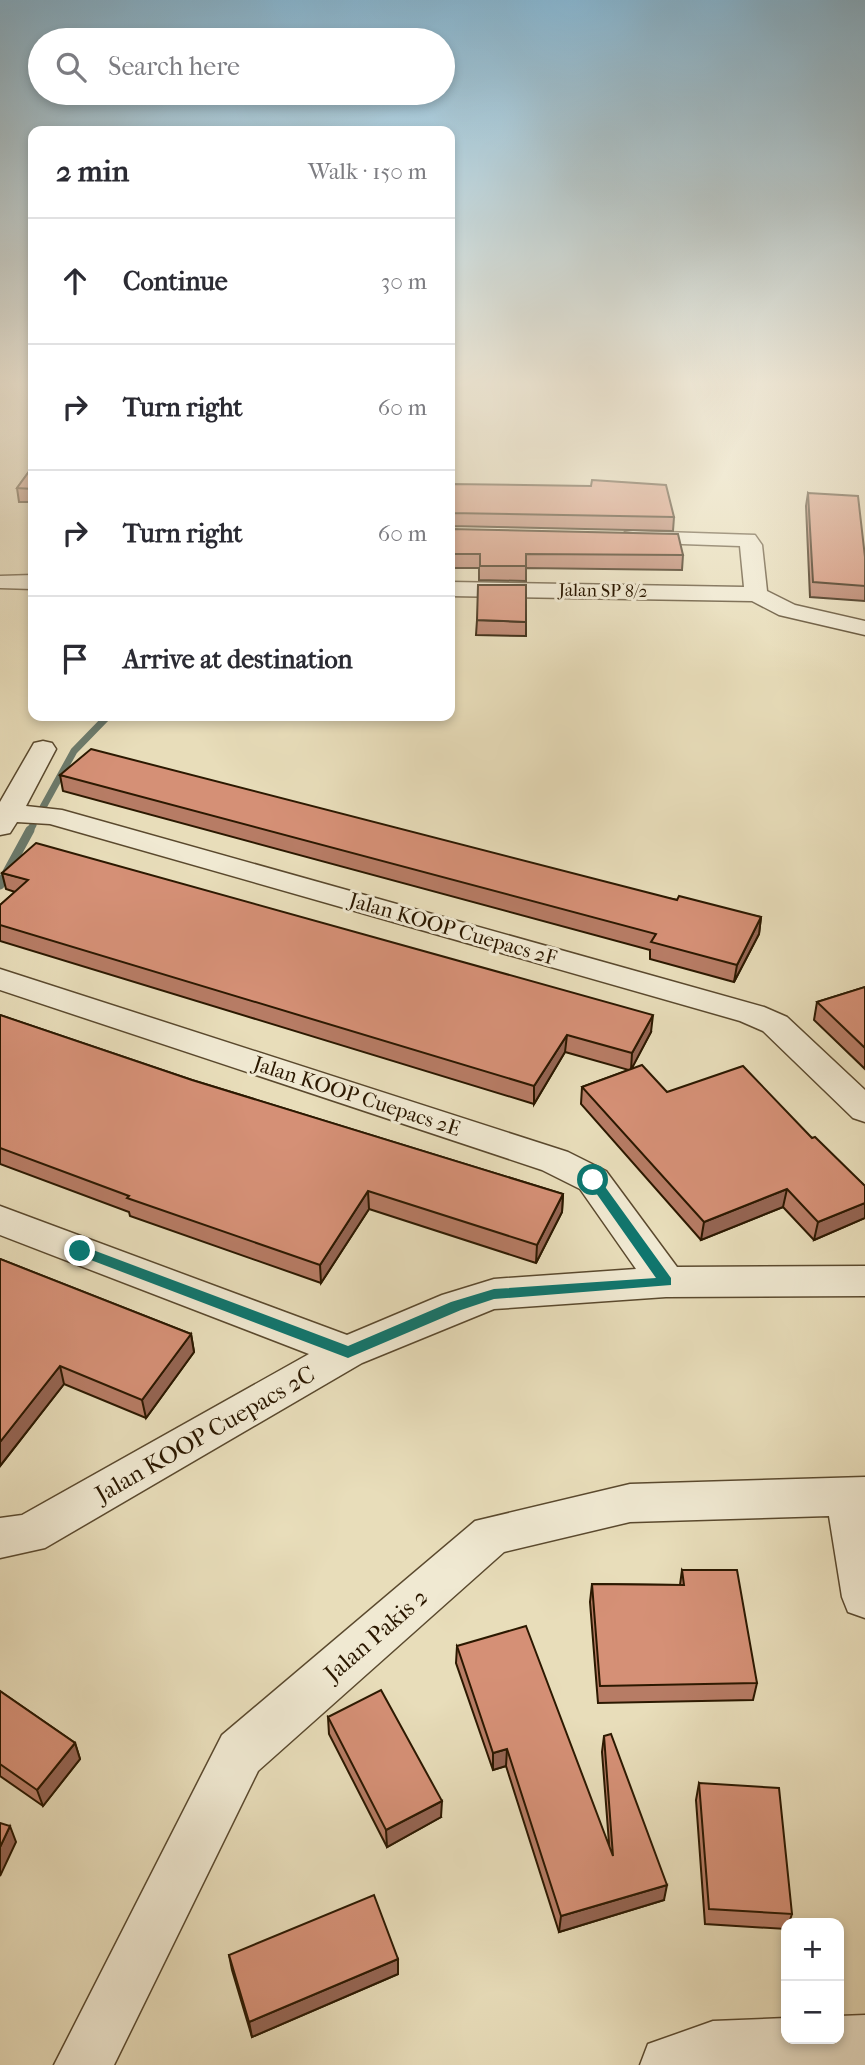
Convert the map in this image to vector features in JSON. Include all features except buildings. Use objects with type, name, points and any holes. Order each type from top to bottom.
[{"type":"street","points":[[610,537],[747,540],[751,545],[756,594],[787,610],[865,628]]},
{"type":"street","points":[[1,582],[28,582]]},
{"type":"street","name":"Jalan SP 8/2","points":[[455,589],[756,594]]},
{"type":"street","points":[[4,820],[43,749]]},
{"type":"street","name":"Jalan KOOP Cuepacs 2F","points":[[4,820],[52,816],[752,1014],[775,1024],[865,1110]]},
{"type":"street","name":"Jalan KOOP Cuepacs 2E","points":[[0,979],[555,1161],[593,1180],[666,1282]]},
{"type":"street","points":[[0,1220],[348,1352]]},
{"type":"street","name":"Jalan KOOP Cuepacs 2C","points":[[0,1538],[29,1534],[348,1352],[456,1306],[494,1294],[666,1282],[865,1281]]},
{"type":"street","points":[[857,1496],[865,1597]]},
{"type":"street","name":"Jalan Pakis 2","points":[[83,2065],[240,1754],[491,1535],[630,1503],[857,1496]]},
{"type":"street","points":[[669,2065],[713,2050],[865,2044]]},
{"type":"waterway","points":[[42,809],[74,751],[103,721]]},
{"type":"waterway","points":[[29,832],[33,825]]},
{"type":"waterway","points":[[0,885],[30,830]]},
{"type":"route","points":[[80,1251],[348,1352],[456,1306],[494,1294],[666,1282],[593,1180]]}]
